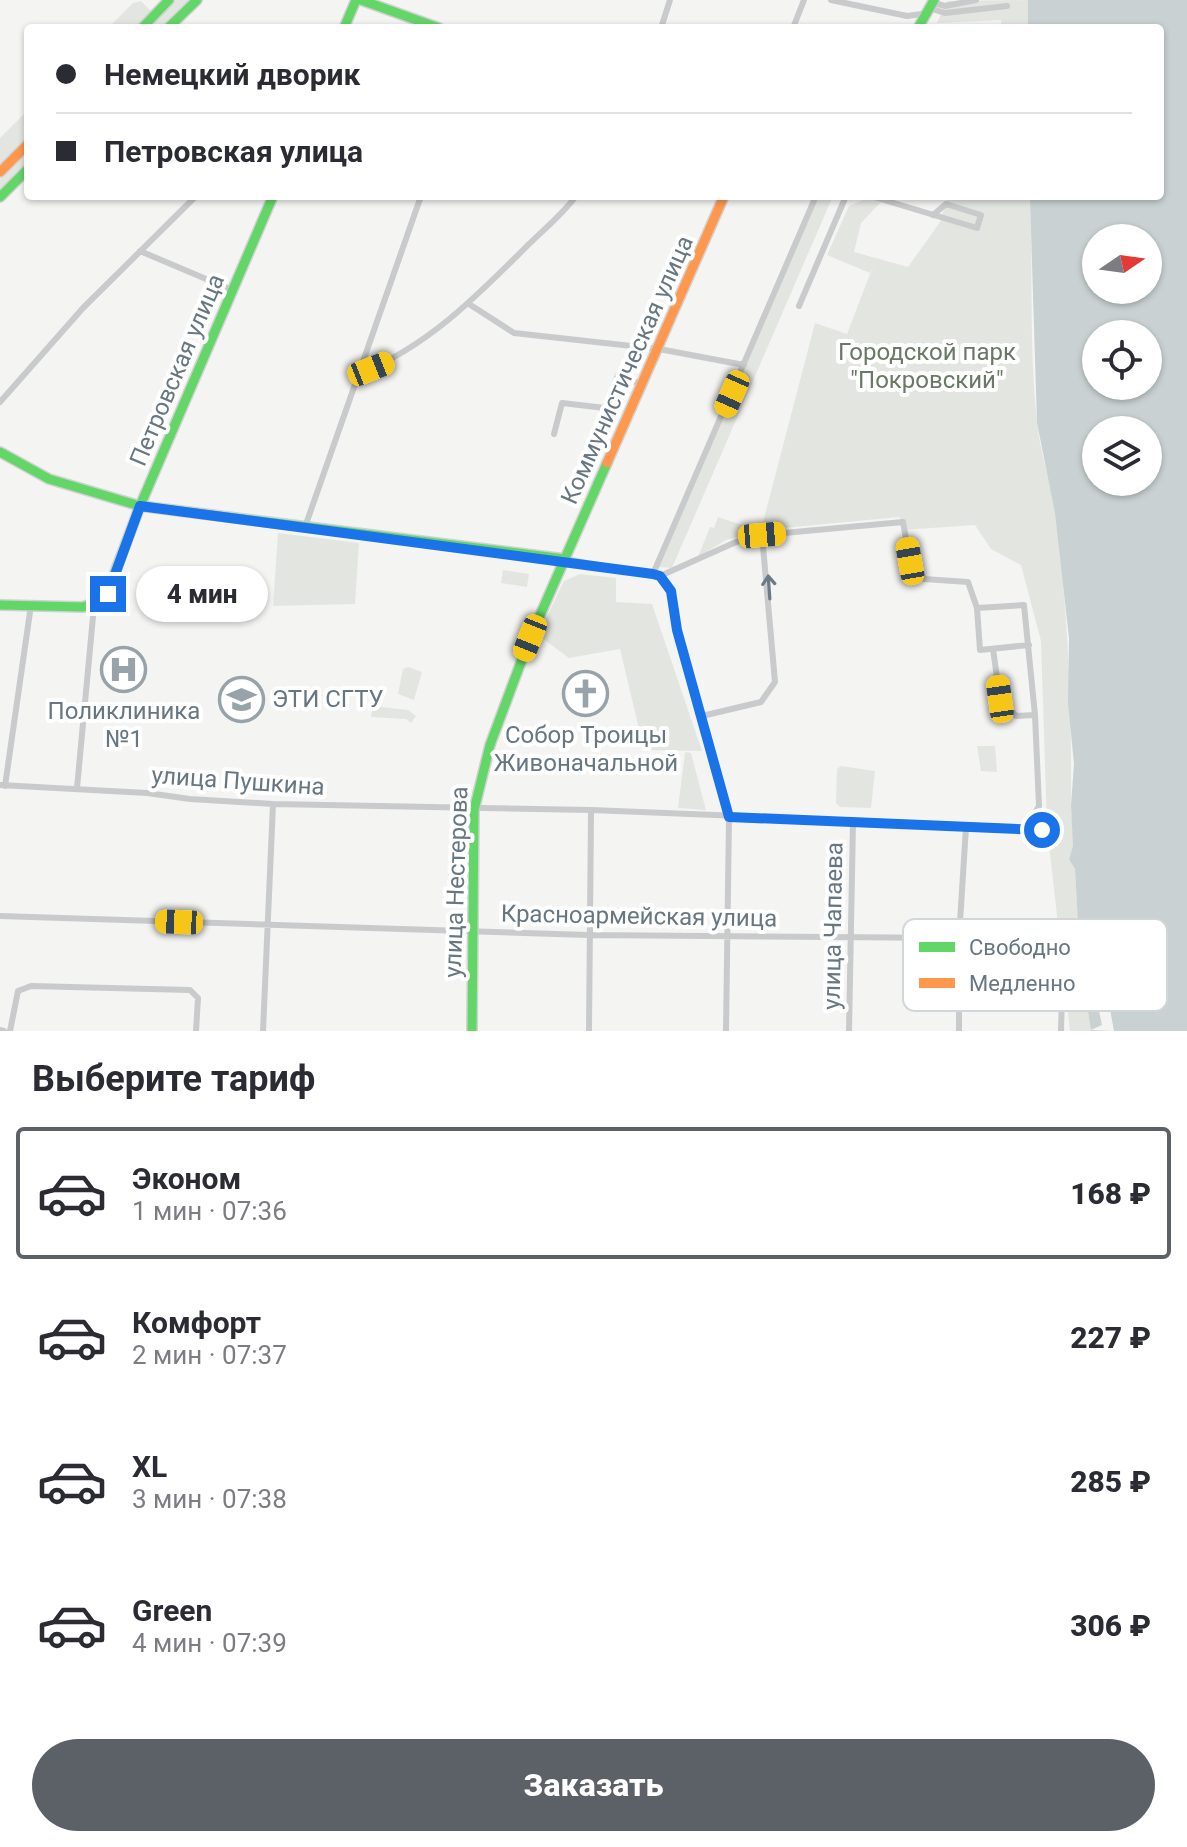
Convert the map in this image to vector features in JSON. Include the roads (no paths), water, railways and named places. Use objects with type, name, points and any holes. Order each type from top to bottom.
[{"type":"main road","points":[[146,24],[169,0]]},
{"type":"main road","points":[[172,24],[197,0]]},
{"type":"main road","points":[[346,24],[358,0],[427,24]]},
{"type":"main road","points":[[921,24],[932,6]]},
{"type":"main road","points":[[0,172],[24,148]]},
{"type":"main road","points":[[0,197],[24,173]]},
{"type":"main road","name":"Петровская улица","points":[[97,604],[113,584],[140,506],[271,200]]},
{"type":"main road","name":"Коммунистическая улица","points":[[565,559],[722,200]]},
{"type":"main road","points":[[0,452],[32,472],[80,490],[140,506],[565,559]]},
{"type":"main road","name":"улица Нестерова","points":[[472,1031],[476,792],[507,694],[565,559]]},
{"type":"main road","points":[[0,605],[97,604]]},
{"type":"street","points":[[662,24],[670,0]]},
{"type":"street","points":[[795,24],[804,0]]},
{"type":"street","points":[[831,0],[907,16],[932,6],[978,0],[980,9]]},
{"type":"street","points":[[932,6],[945,13],[1007,6]]},
{"type":"street","points":[[0,402],[83,308],[192,200]]},
{"type":"street","points":[[305,527],[420,200]]},
{"type":"street","points":[[359,374],[391,361],[428,338],[469,304],[572,200]]},
{"type":"street","points":[[656,575],[814,200]]},
{"type":"street","points":[[799,306],[844,200]]},
{"type":"street","points":[[885,200],[933,215],[977,228],[981,215],[946,204],[933,215]]},
{"type":"street","points":[[140,251],[232,290]]},
{"type":"street","points":[[469,304],[514,333],[659,349],[744,365]]},
{"type":"street","points":[[554,434],[562,403],[605,408],[618,375],[643,385]]},
{"type":"street","points":[[565,559],[656,575],[736,542],[762,535],[903,522],[910,561],[916,562],[924,579],[968,582],[977,608],[980,650],[1029,645]]},
{"type":"street","points":[[702,716],[761,702],[775,682],[762,535]]},
{"type":"street","points":[[656,575],[671,591],[677,630],[729,817],[726,1031]]},
{"type":"street","points":[[77,788],[97,604]]},
{"type":"street","points":[[2,786],[31,605]]},
{"type":"street","points":[[977,608],[1024,605],[1035,715],[1039,806],[1025,829]]},
{"type":"street","points":[[993,649],[1000,699],[1016,716],[1035,715]]},
{"type":"street","name":"улица Пушкина","points":[[2,786],[77,788],[273,804],[591,810]]},
{"type":"street","points":[[263,1031],[273,804]]},
{"type":"street","points":[[589,1031],[591,810],[1054,829]]},
{"type":"street","name":"улица Чапаева","points":[[849,1031],[853,822]]},
{"type":"street","points":[[960,919],[966,827]]},
{"type":"street","name":"Красноармейская улица","points":[[0,916],[588,935],[903,938]]},
{"type":"street","points":[[10,1031],[18,991],[31,986],[190,990],[198,998],[196,1031]]},
{"type":"street","points":[[1061,1031],[1062,1011]]},
{"type":"place","name":"Поликлиника №1","points":[[124,669]]},
{"type":"place","name":"Собор Троицы Живоначальной","points":[[586,693]]},
{"type":"place","name":"ЭТИ СГТУ","points":[[241,699]]},
{"type":"park label","name":"Городской парк \"Покровский\"","points":[[927,366]]}]
